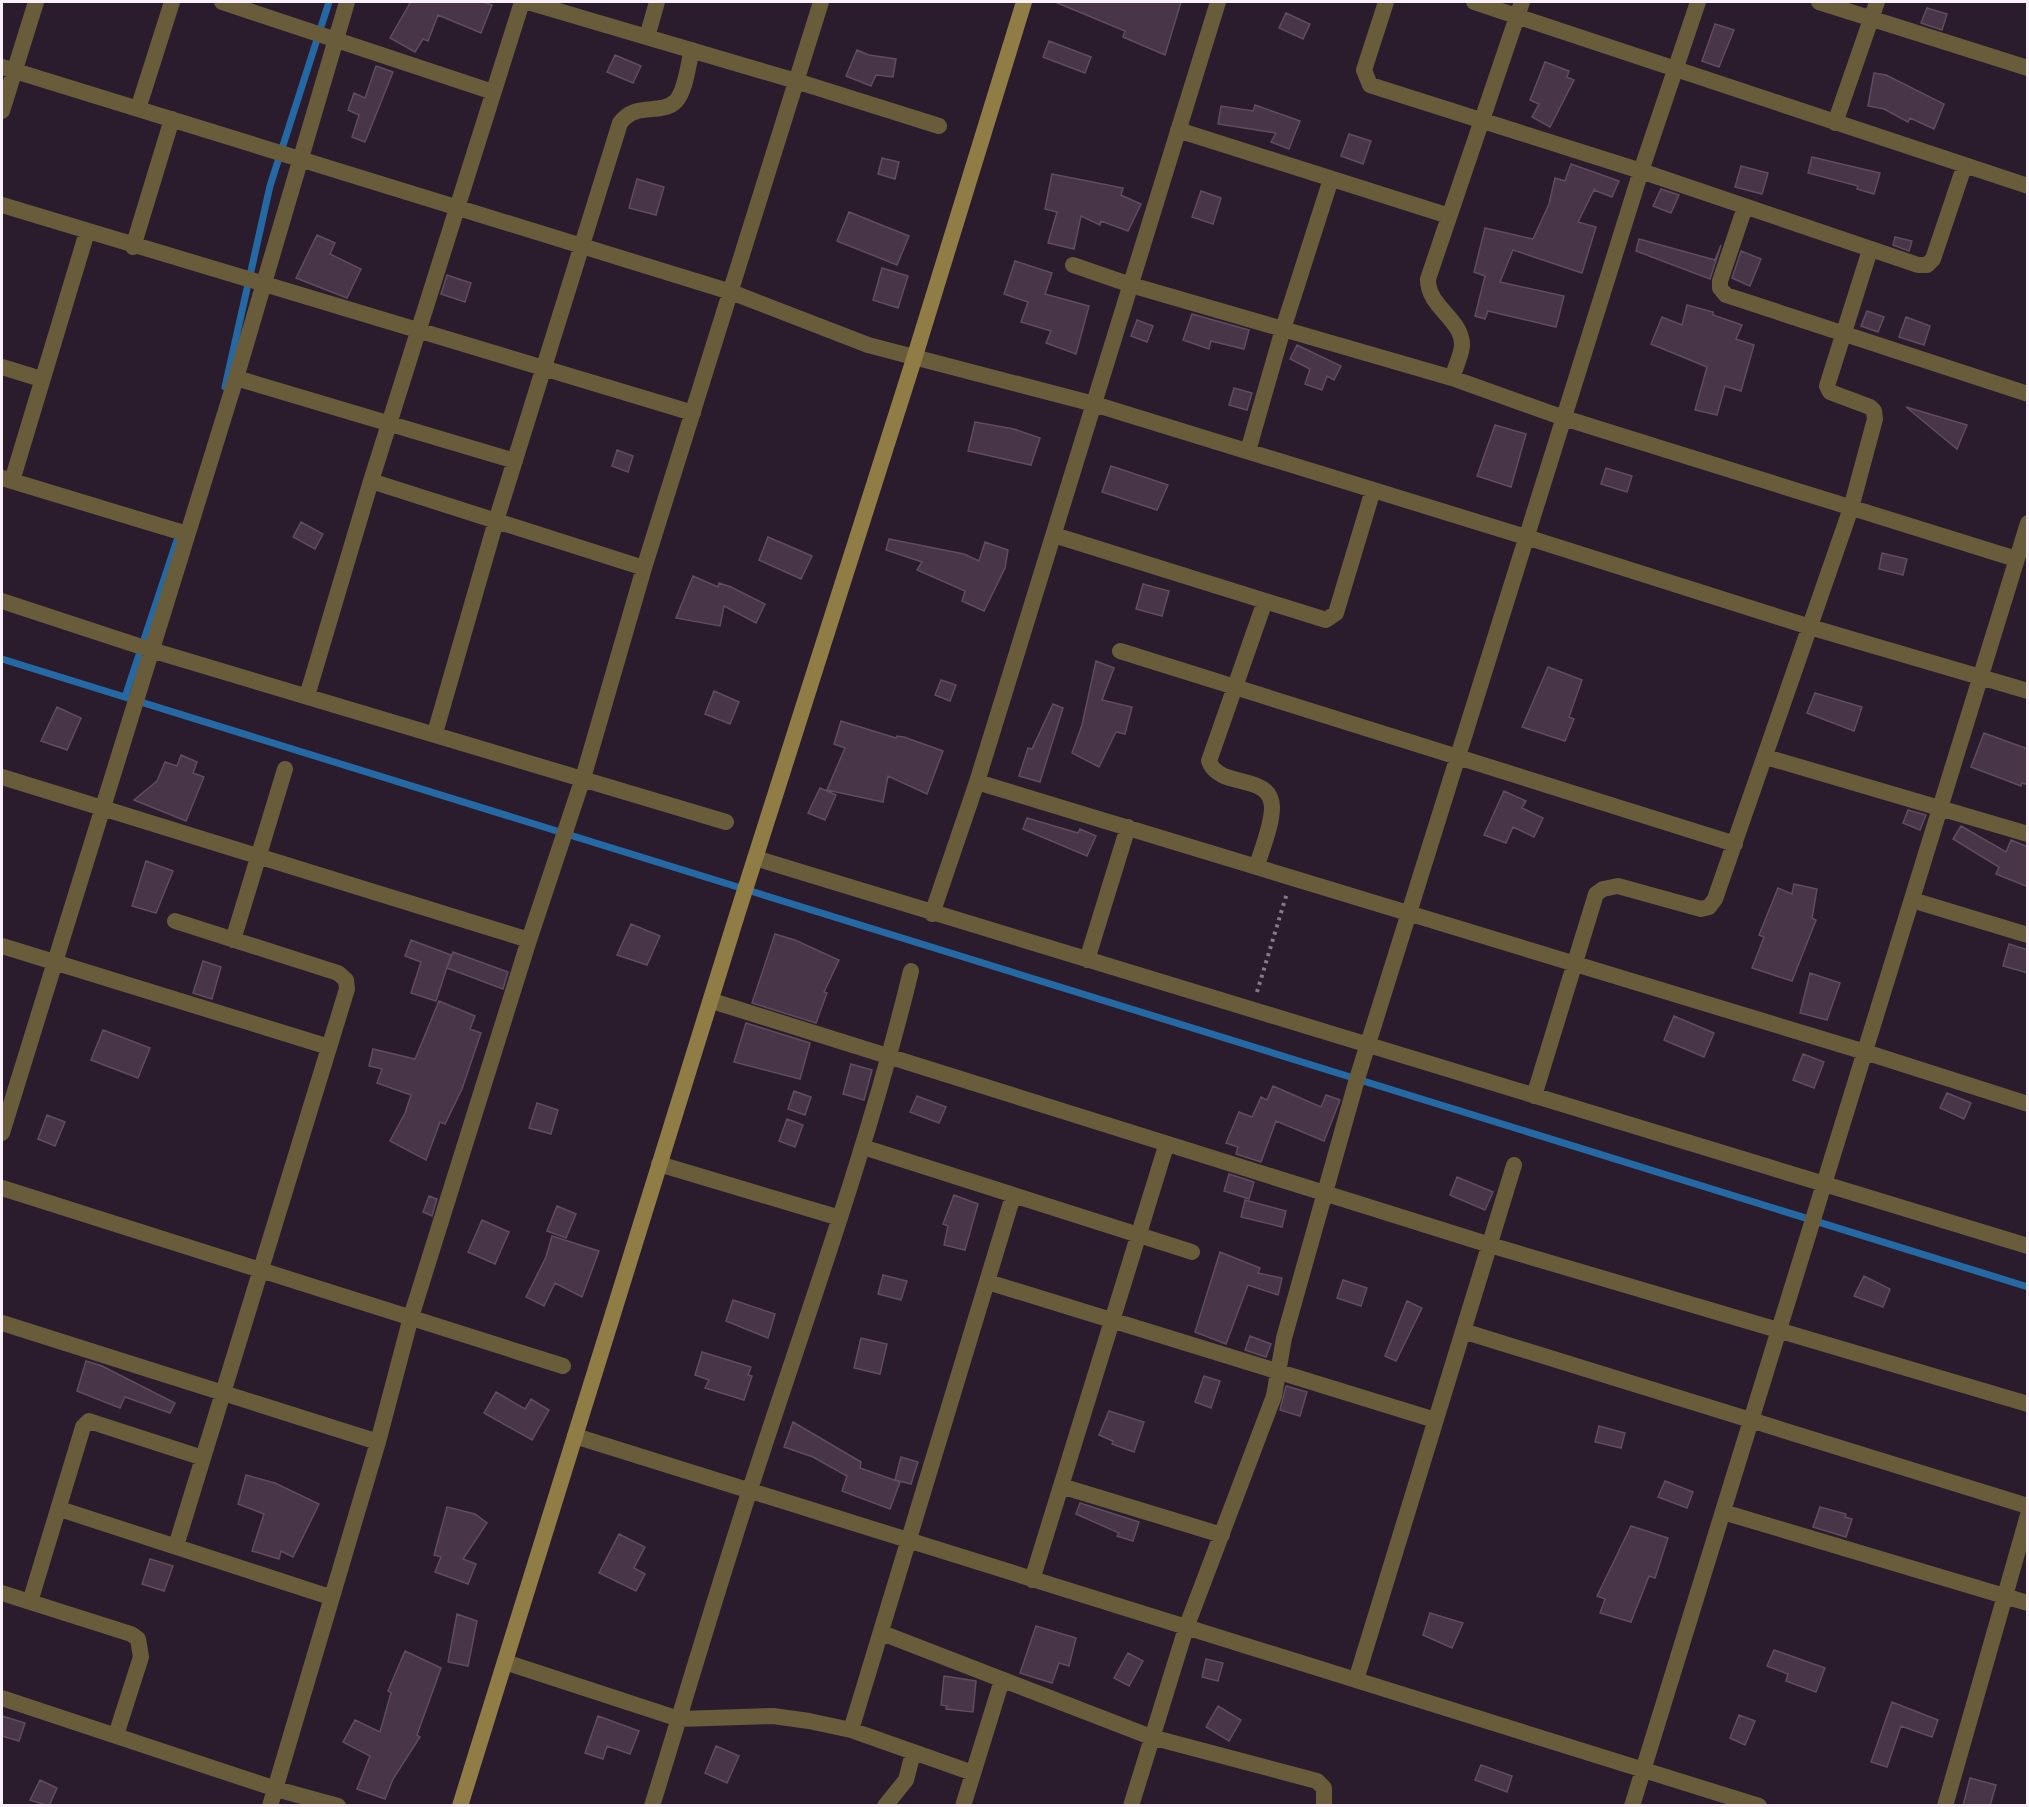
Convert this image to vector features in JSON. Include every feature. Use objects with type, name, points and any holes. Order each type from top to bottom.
[{"type":"main road","points":[[459,1806],[1024,2]]},
{"type":"street","points":[[2,111],[8,69],[36,2]]},
{"type":"street","points":[[138,109],[172,2]]},
{"type":"street","points":[[222,2],[494,92]]},
{"type":"street","points":[[2,1132],[236,378],[347,2]]},
{"type":"street","points":[[307,696],[371,481],[522,2]]},
{"type":"street","points":[[528,2],[939,126]]},
{"type":"street","points":[[647,37],[657,2]]},
{"type":"street","points":[[270,1806],[330,1597],[378,1442],[411,1317],[529,939],[583,777],[645,568],[821,2]]},
{"type":"street","points":[[932,914],[977,782],[1218,2]]},
{"type":"street","points":[[1386,2],[1364,70],[1370,85],[1641,171],[1870,250],[1927,265],[1933,259],[1964,166]]},
{"type":"street","points":[[1474,2],[1520,8],[1676,69],[2028,186]]},
{"type":"street","points":[[1131,1806],[1186,1628],[1266,1419],[1280,1373],[1284,1338],[1323,1194],[1368,1045],[1641,171],[1698,2]]},
{"type":"street","points":[[1819,2],[2028,68]]},
{"type":"street","points":[[1835,123],[1876,2]]},
{"type":"street","points":[[1452,378],[1462,348],[1461,340],[1459,332],[1428,290],[1428,279],[1520,8]]},
{"type":"street","points":[[435,733],[496,521],[620,123],[635,110],[667,106],[675,101],[680,93],[692,50]]},
{"type":"street","points":[[8,69],[731,291],[840,335],[914,359],[1094,404],[1810,627],[2028,692]]},
{"type":"street","points":[[133,247],[172,119]]},
{"type":"street","points":[[1178,130],[1449,216]]},
{"type":"street","points":[[1248,451],[1283,329],[1331,179]]},
{"type":"street","points":[[2,205],[133,247],[419,328],[693,413]]},
{"type":"street","points":[[1746,207],[1720,281],[1722,292],[1845,335],[2028,394]]},
{"type":"street","points":[[87,232],[7,479],[187,534]]},
{"type":"street","points":[[1534,1096],[1592,900],[1603,889],[1618,886],[1705,909],[1715,900],[1851,508],[1875,415],[1865,405],[1827,389],[1870,250]]},
{"type":"street","points":[[1073,265],[1131,285],[1452,378],[1564,418],[2016,559]]},
{"type":"street","points":[[2,367],[41,379]]},
{"type":"street","points":[[236,378],[515,461]]},
{"type":"street","points":[[371,481],[645,568]]},
{"type":"street","points":[[1054,535],[1323,620],[1333,617],[1373,490]]},
{"type":"street","points":[[1632,1806],[2028,523]]},
{"type":"street","points":[[2,601],[152,650],[583,777],[726,822]]},
{"type":"street","points":[[1257,866],[1271,819],[1271,800],[1263,788],[1215,772],[1209,761],[1265,601]]},
{"type":"street","points":[[1120,651],[1457,759],[1735,844]]},
{"type":"street","points":[[1766,757],[2028,834]]},
{"type":"street","points":[[233,940],[285,769]]},
{"type":"street","points":[[2,777],[529,939]]},
{"type":"street","points":[[977,782],[1128,826],[2028,1104]]},
{"type":"street","points":[[1087,960],[1128,826]]},
{"type":"street","points":[[755,858],[932,914],[2028,1246]]},
{"type":"street","points":[[1912,900],[2028,935]]},
{"type":"street","points":[[174,921],[338,974],[346,980],[347,989],[176,1546]]},
{"type":"street","points":[[2,946],[329,1047]]},
{"type":"street","points":[[652,1806],[750,1489],[863,1147],[890,1057],[911,971]]},
{"type":"street","points":[[712,1001],[1166,1146],[1490,1245],[2028,1404]]},
{"type":"street","points":[[1032,1580],[1166,1146]]},
{"type":"street","points":[[863,1147],[1192,1252]]},
{"type":"street","points":[[659,1164],[840,1218]]},
{"type":"street","points":[[1356,1680],[1514,1165]]},
{"type":"street","points":[[2,1188],[563,1366]]},
{"type":"street","points":[[851,1730],[1013,1196]]},
{"type":"street","points":[[988,1282],[1435,1420]]},
{"type":"street","points":[[2,1323],[378,1442]]},
{"type":"street","points":[[1463,1331],[2028,1506]]},
{"type":"street","points":[[30,1602],[83,1427],[89,1421],[203,1458]]},
{"type":"street","points":[[575,1436],[1759,1806]]},
{"type":"street","points":[[1061,1486],[1222,1535]]},
{"type":"street","points":[[60,1509],[330,1597]]},
{"type":"street","points":[[1723,1512],[2028,1603]]},
{"type":"street","points":[[1945,1806],[2028,1515]]},
{"type":"street","points":[[2,1593],[131,1634],[138,1639],[141,1657],[116,1735]]},
{"type":"street","points":[[882,1634],[1151,1737],[1317,1781],[1324,1788],[1324,1806]]},
{"type":"street","points":[[505,1662],[679,1719],[773,1716],[851,1730],[973,1773]]},
{"type":"street","points":[[963,1806],[1002,1680]]},
{"type":"street","points":[[2,1698],[276,1789],[338,1806]]},
{"type":"street","points":[[885,1806],[906,1780],[913,1753]]},
{"type":"path","points":[[1252,1010],[1292,878]]},
{"type":"building","points":[[407,2],[483,2],[492,5],[481,33],[438,15],[428,41],[423,39],[415,52],[390,38],[410,3]]},
{"type":"building","points":[[1055,2],[1181,2],[1165,55],[1123,37],[1125,31]]},
{"type":"building","points":[[1927,8],[1947,14],[1942,30],[1921,23]]},
{"type":"building","points":[[1286,13],[1310,24],[1303,39],[1279,28]]},
{"type":"building","points":[[1715,24],[1734,30],[1719,67],[1702,61]]},
{"type":"building","points":[[1049,41],[1091,57],[1085,73],[1043,57]]},
{"type":"building","points":[[857,50],[869,55],[896,59],[893,77],[876,75],[871,86],[846,76]]},
{"type":"building","points":[[615,55],[641,66],[633,83],[607,72]]},
{"type":"building","points":[[1545,62],[1569,71],[1567,77],[1574,80],[1550,127],[1532,117],[1539,104],[1530,100]]},
{"type":"building","points":[[376,66],[393,72],[365,142],[352,137],[359,115],[348,110],[354,93],[365,98]]},
{"type":"building","points":[[1874,73],[1886,75],[1944,104],[1934,129],[1910,118],[1908,122],[1884,109],[1868,106]]},
{"type":"building","points":[[1255,105],[1300,121],[1289,149],[1271,142],[1276,133],[1218,124],[1221,106],[1253,111]]},
{"type":"building","points":[[1349,134],[1371,141],[1363,164],[1341,156]]},
{"type":"building","points":[[1812,157],[1880,173],[1874,194],[1857,189],[1858,186],[1808,173]]},
{"type":"building","points":[[882,158],[899,162],[895,179],[878,174]]},
{"type":"building","points":[[1571,164],[1619,181],[1612,197],[1594,190],[1578,222],[1596,227],[1582,273],[1513,250],[1500,282],[1564,296],[1556,327],[1488,311],[1485,319],[1475,316],[1485,276],[1474,272],[1485,228],[1533,239],[1549,204],[1555,178],[1565,181]]},
{"type":"building","points":[[1741,166],[1768,173],[1762,194],[1735,187]]},
{"type":"building","points":[[1052,174],[1123,188],[1121,195],[1141,204],[1128,231],[1101,221],[1100,225],[1081,216],[1074,249],[1048,243],[1057,212],[1045,209]]},
{"type":"building","points":[[637,179],[664,187],[656,215],[629,208]]},
{"type":"building","points":[[1661,189],[1679,195],[1671,213],[1653,206]]},
{"type":"building","points":[[1201,191],[1221,198],[1213,224],[1192,217]]},
{"type":"building","points":[[849,212],[909,236],[897,265],[837,241]]},
{"type":"building","points":[[317,235],[335,243],[330,254],[361,269],[347,298],[296,278]]},
{"type":"building","points":[[1895,237],[1912,241],[1909,251],[1893,245]]},
{"type":"building","points":[[1639,239],[1715,260],[1721,245],[1710,279],[1636,251]]},
{"type":"building","points":[[1741,251],[1761,259],[1750,286],[1732,278]]},
{"type":"building","points":[[1015,261],[1052,273],[1045,294],[1089,306],[1076,354],[1046,343],[1051,331],[1021,322],[1028,302],[1004,294]]},
{"type":"building","points":[[882,268],[908,276],[898,308],[873,300]]},
{"type":"building","points":[[447,275],[471,283],[465,302],[441,294]]},
{"type":"building","points":[[1687,305],[1713,312],[1713,315],[1742,325],[1736,339],[1754,345],[1741,391],[1725,386],[1717,415],[1695,410],[1707,367],[1651,344],[1662,317],[1682,325]]},
{"type":"building","points":[[1867,311],[1884,317],[1878,332],[1861,326]]},
{"type":"building","points":[[1192,314],[1249,330],[1244,349],[1211,341],[1209,349],[1183,340]]},
{"type":"building","points":[[1906,317],[1930,326],[1924,345],[1899,337]]},
{"type":"building","points":[[1137,320],[1153,326],[1147,342],[1131,336]]},
{"type":"building","points":[[1297,345],[1341,366],[1334,380],[1327,376],[1322,390],[1305,384],[1310,369],[1290,359]]},
{"type":"building","points":[[1234,388],[1252,393],[1247,410],[1229,405]]},
{"type":"building","points":[[1906,407],[1967,425],[1957,449]]},
{"type":"building","points":[[975,422],[1014,429],[1040,438],[1031,465],[968,451]]},
{"type":"building","points":[[1495,425],[1526,434],[1511,487],[1477,476]]},
{"type":"building","points":[[617,450],[633,456],[628,472],[612,466]]},
{"type":"building","points":[[1111,466],[1168,485],[1157,510],[1102,492]]},
{"type":"building","points":[[1606,468],[1632,476],[1627,492],[1601,484]]},
{"type":"building","points":[[301,522],[323,534],[315,549],[293,537]]},
{"type":"building","points":[[768,537],[812,556],[801,579],[759,560]]},
{"type":"building","points":[[889,539],[964,554],[979,561],[985,542],[1008,550],[1005,568],[984,611],[962,601],[965,591],[917,570],[922,562],[886,550]]},
{"type":"building","points":[[1882,553],[1907,559],[1903,575],[1879,569]]},
{"type":"building","points":[[693,576],[718,587],[719,583],[731,587],[765,604],[756,623],[724,606],[720,626],[676,618]]},
{"type":"building","points":[[1143,584],[1169,591],[1162,616],[1136,609]]},
{"type":"building","points":[[1096,661],[1114,668],[1102,700],[1132,707],[1125,734],[1116,732],[1099,767],[1072,753],[1082,725]]},
{"type":"building","points":[[1548,667],[1582,680],[1569,717],[1574,719],[1565,741],[1522,727]]},
{"type":"building","points":[[941,680],[956,685],[950,701],[935,695]]},
{"type":"building","points":[[714,691],[739,702],[730,724],[705,714]]},
{"type":"building","points":[[1815,693],[1862,707],[1854,731],[1807,713]]},
{"type":"building","points":[[1053,704],[1063,708],[1040,782],[1019,776],[1028,748],[1032,749]]},
{"type":"building","points":[[57,707],[81,718],[67,750],[41,741]]},
{"type":"building","points":[[841,721],[896,738],[897,736],[904,737],[943,751],[927,794],[888,776],[883,802],[827,790],[845,748],[834,744]]},
{"type":"building","points":[[1984,733],[2028,749],[2028,785],[2022,783],[2021,786],[1971,767]]},
{"type":"building","points":[[181,755],[197,762],[193,773],[204,777],[186,821],[134,800],[157,781],[165,762],[177,766]]},
{"type":"building","points":[[820,788],[836,795],[825,820],[808,813]]},
{"type":"building","points":[[1504,791],[1526,801],[1522,808],[1543,818],[1534,837],[1513,827],[1506,843],[1484,835]]},
{"type":"building","points":[[1908,810],[1926,815],[1920,830],[1903,823]]},
{"type":"building","points":[[1027,818],[1078,833],[1080,829],[1096,836],[1087,856],[1023,829]]},
{"type":"building","points":[[1961,826],[2006,852],[2011,840],[2028,847],[2028,887],[1996,874],[1999,867],[1953,839]]},
{"type":"building","points":[[146,861],[173,871],[156,913],[132,906]]},
{"type":"building","points":[[1794,884],[1817,889],[1812,918],[1816,920],[1792,981],[1752,968],[1764,937],[1759,935],[1778,888],[1792,894]]},
{"type":"building","points":[[631,924],[660,936],[647,965],[617,955]]},
{"type":"building","points":[[775,934],[795,940],[839,960],[824,992],[827,993],[816,1023],[752,1003]]},
{"type":"building","points":[[411,940],[451,955],[436,1001],[411,993],[421,962],[405,956]]},
{"type":"building","points":[[2009,944],[2028,950],[2028,973],[2003,966]]},
{"type":"building","points":[[453,952],[508,972],[503,989],[447,968]]},
{"type":"building","points":[[203,961],[221,967],[212,999],[193,993]]},
{"type":"building","points":[[1810,973],[1840,983],[1827,1020],[1800,1013]]},
{"type":"building","points":[[439,1001],[475,1016],[470,1029],[481,1033],[462,1089],[445,1124],[440,1122],[426,1160],[390,1141],[405,1113],[411,1095],[377,1083],[382,1069],[369,1066],[373,1049],[415,1059]]},
{"type":"building","points":[[1674,1016],[1714,1033],[1704,1057],[1664,1040]]},
{"type":"building","points":[[746,1023],[810,1043],[800,1079],[734,1062]]},
{"type":"building","points":[[103,1030],[150,1048],[138,1078],[91,1060]]},
{"type":"building","points":[[1803,1054],[1824,1062],[1814,1088],[1793,1080]]},
{"type":"building","points":[[851,1064],[872,1070],[864,1100],[843,1094]]},
{"type":"building","points":[[1273,1086],[1321,1107],[1326,1095],[1340,1100],[1324,1141],[1276,1121],[1261,1162],[1236,1154],[1238,1147],[1226,1143],[1239,1112],[1252,1117],[1261,1097],[1267,1100]]},
{"type":"building","points":[[794,1091],[811,1097],[805,1115],[788,1109]]},
{"type":"building","points":[[1947,1093],[1971,1103],[1964,1119],[1940,1108]]},
{"type":"building","points":[[917,1096],[946,1107],[939,1123],[910,1112]]},
{"type":"building","points":[[537,1103],[558,1110],[551,1134],[529,1128]]},
{"type":"building","points":[[47,1115],[65,1122],[55,1146],[38,1139]]},
{"type":"building","points":[[787,1119],[803,1125],[795,1147],[779,1141]]},
{"type":"building","points":[[1229,1174],[1254,1182],[1249,1199],[1224,1191]]},
{"type":"building","points":[[1457,1177],[1493,1192],[1485,1210],[1450,1195]]},
{"type":"building","points":[[954,1195],[978,1204],[965,1250],[944,1245],[948,1226],[943,1224]]},
{"type":"building","points":[[429,1196],[437,1199],[432,1216],[423,1212]]},
{"type":"building","points":[[1245,1200],[1286,1211],[1282,1227],[1241,1217]]},
{"type":"building","points":[[557,1206],[576,1214],[566,1238],[547,1231]]},
{"type":"building","points":[[482,1220],[509,1232],[495,1264],[468,1252]]},
{"type":"building","points":[[552,1236],[599,1251],[582,1297],[555,1283],[544,1306],[526,1297],[546,1257]]},
{"type":"building","points":[[1220,1252],[1260,1268],[1258,1273],[1282,1278],[1278,1295],[1248,1285],[1226,1344],[1195,1332]]},
{"type":"building","points":[[883,1275],[907,1281],[901,1300],[878,1294]]},
{"type":"building","points":[[1864,1276],[1890,1289],[1883,1307],[1854,1296]]},
{"type":"building","points":[[1343,1280],[1367,1288],[1361,1306],[1337,1298]]},
{"type":"building","points":[[733,1300],[775,1314],[768,1338],[726,1321]]},
{"type":"building","points":[[1407,1301],[1422,1308],[1396,1361],[1385,1356]]},
{"type":"building","points":[[1250,1336],[1271,1344],[1266,1357],[1245,1350]]},
{"type":"building","points":[[861,1338],[887,1344],[880,1374],[854,1368]]},
{"type":"building","points":[[702,1352],[751,1367],[748,1375],[752,1376],[744,1400],[705,1388],[709,1380],[695,1375]]},
{"type":"building","points":[[86,1361],[102,1366],[175,1403],[170,1413],[125,1397],[120,1408],[77,1391]]},
{"type":"building","points":[[1204,1376],[1220,1381],[1211,1408],[1195,1402]]},
{"type":"building","points":[[1286,1386],[1307,1392],[1300,1416],[1280,1410]]},
{"type":"building","points":[[496,1392],[525,1409],[531,1399],[549,1410],[532,1440],[484,1413]]},
{"type":"building","points":[[1109,1411],[1144,1422],[1134,1452],[1112,1444],[1113,1441],[1099,1435]]},
{"type":"building","points":[[793,1422],[861,1462],[860,1468],[900,1482],[890,1509],[842,1491],[847,1476],[813,1457],[784,1447]]},
{"type":"building","points":[[1599,1426],[1625,1433],[1621,1448],[1595,1442]]},
{"type":"building","points":[[901,1457],[918,1462],[911,1484],[895,1480]]},
{"type":"building","points":[[246,1475],[275,1483],[319,1504],[293,1557],[281,1551],[279,1559],[252,1551],[264,1514],[238,1504]]},
{"type":"building","points":[[1665,1481],[1693,1492],[1687,1508],[1658,1497]]},
{"type":"building","points":[[1080,1503],[1139,1522],[1133,1541],[1117,1536],[1119,1533],[1076,1514]]},
{"type":"building","points":[[447,1507],[475,1514],[487,1523],[463,1559],[476,1564],[468,1584],[435,1572],[441,1557],[434,1555]]},
{"type":"building","points":[[1820,1507],[1846,1514],[1845,1517],[1852,1519],[1846,1537],[1813,1527]]},
{"type":"building","points":[[1631,1526],[1668,1538],[1655,1578],[1649,1576],[1631,1622],[1600,1613],[1605,1599],[1597,1596]]},
{"type":"building","points":[[619,1534],[645,1547],[634,1568],[645,1574],[636,1591],[599,1573]]},
{"type":"building","points":[[150,1559],[173,1566],[164,1591],[142,1584]]},
{"type":"building","points":[[1430,1613],[1463,1623],[1452,1648],[1423,1635]]},
{"type":"building","points":[[457,1614],[477,1621],[468,1666],[448,1662]]},
{"type":"building","points":[[1036,1626],[1076,1638],[1069,1666],[1059,1663],[1052,1683],[1020,1673]]},
{"type":"building","points":[[1774,1650],[1825,1668],[1816,1692],[1786,1681],[1788,1674],[1767,1666]]},
{"type":"building","points":[[405,1651],[441,1668],[417,1735],[420,1737],[393,1779],[385,1799],[357,1789],[370,1756],[343,1742],[355,1720],[380,1732],[391,1693],[388,1691]]},
{"type":"building","points":[[1128,1653],[1143,1661],[1129,1686],[1114,1678]]},
{"type":"building","points":[[1206,1659],[1223,1663],[1218,1681],[1202,1677]]},
{"type":"building","points":[[944,1676],[976,1681],[973,1712],[946,1709],[947,1706],[941,1705]]},
{"type":"building","points":[[1892,1702],[1938,1720],[1932,1737],[1901,1726],[1887,1767],[1871,1762]]},
{"type":"building","points":[[1218,1706],[1241,1720],[1229,1741],[1206,1727]]},
{"type":"building","points":[[1739,1715],[1755,1721],[1745,1745],[1730,1738]]},
{"type":"building","points":[[2,1716],[25,1723],[19,1741],[2,1736]]},
{"type":"building","points":[[598,1716],[639,1731],[630,1754],[607,1746],[603,1759],[585,1753]]},
{"type":"building","points":[[716,1746],[739,1756],[727,1783],[705,1773]]},
{"type":"building","points":[[1481,1765],[1512,1776],[1507,1792],[1475,1780]]},
{"type":"building","points":[[1970,1778],[1996,1785],[1990,1806],[1963,1806]]},
{"type":"building","points":[[40,1780],[57,1788],[49,1806],[30,1800]]},
{"type":"waterway","points":[[225,387],[270,186],[329,2]]},
{"type":"waterway","points":[[125,697],[177,540]]},
{"type":"waterway","points":[[2,659],[2028,1287]]}]
